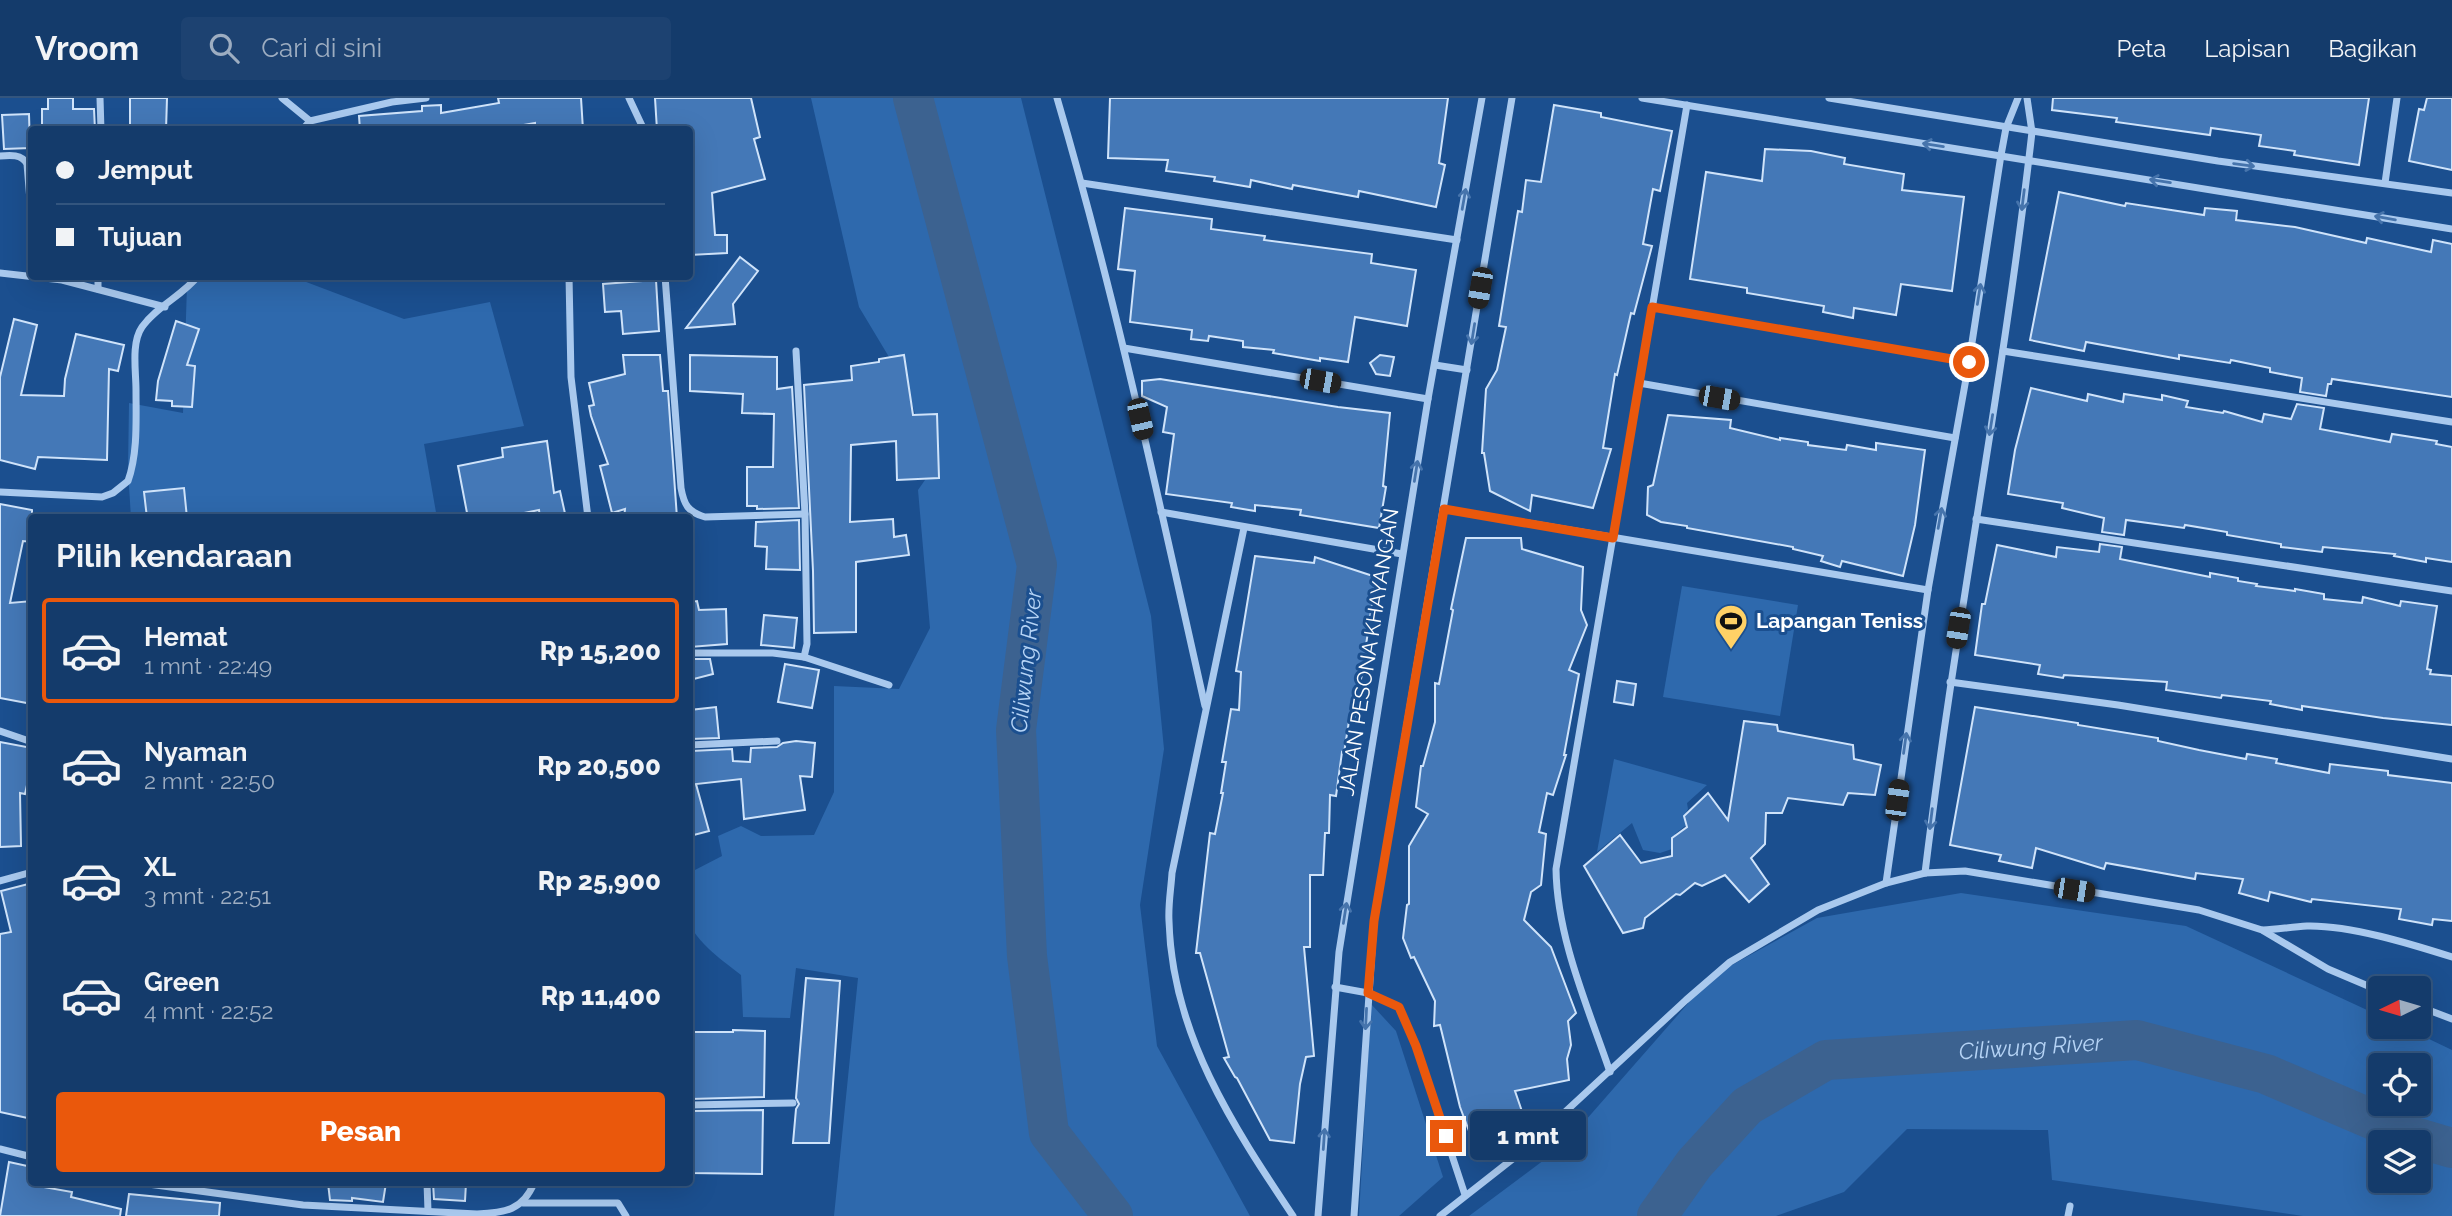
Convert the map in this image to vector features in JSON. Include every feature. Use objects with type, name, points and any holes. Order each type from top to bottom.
[{"type":"street","points":[[100,98],[101,126]]},
{"type":"street","points":[[282,98],[310,121]]},
{"type":"street","points":[[306,126],[310,121],[392,102],[426,98]]},
{"type":"street","points":[[629,98],[642,126]]},
{"type":"street","points":[[1057,98],[1082,183],[1124,348],[1206,710]]},
{"type":"street","name":"JALAN PESONA KHAYANGAN","points":[[1318,1216],[1335,987],[1402,554],[1482,98]]},
{"type":"street","points":[[1354,1216],[1374,921],[1512,98]]},
{"type":"street","points":[[1642,98],[2452,229]]},
{"type":"street","points":[[1829,98],[2218,161],[2452,193]]},
{"type":"street","points":[[1886,883],[1928,590],[1969,362],[2001,155],[2006,128],[2018,98]]},
{"type":"street","points":[[1925,873],[1950,682],[2003,351],[2032,132],[2027,98]]},
{"type":"street","points":[[2385,183],[2397,98]]},
{"type":"street","points":[[1610,1072],[1560,916],[1556,869],[1687,105]]},
{"type":"street","points":[[0,156],[25,159],[28,176]]},
{"type":"street","points":[[1082,183],[1457,240]]},
{"type":"street","points":[[0,274],[28,276]]},
{"type":"street","points":[[62,280],[165,307]]},
{"type":"street","points":[[98,280],[98,289]]},
{"type":"street","points":[[0,492],[102,497],[128,481],[134,451],[135,355],[139,333],[149,318],[190,287],[195,280]]},
{"type":"street","points":[[569,280],[571,377],[587,514]]},
{"type":"street","points":[[665,280],[681,488],[686,508],[705,517],[804,514]]},
{"type":"street","points":[[1652,307],[1969,362]]},
{"type":"street","points":[[1124,348],[1428,400]]},
{"type":"street","points":[[796,351],[804,514],[807,644],[804,657]]},
{"type":"street","points":[[2003,351],[2452,422]]},
{"type":"street","points":[[1435,365],[1467,370]]},
{"type":"street","points":[[1639,383],[1955,438]]},
{"type":"street","points":[[1444,509],[1928,590]]},
{"type":"street","points":[[1161,512],[1402,554]]},
{"type":"street","points":[[1976,519],[2452,591]]},
{"type":"street","points":[[1244,527],[1172,873],[1168,919],[1173,967],[1188,1024],[1216,1094],[1293,1216]]},
{"type":"street","points":[[693,653],[773,653],[804,657],[888,685]]},
{"type":"street","points":[[1950,682],[2118,705],[2452,759]]},
{"type":"street","points":[[0,732],[28,741]]},
{"type":"street","points":[[693,746],[776,741]]},
{"type":"street","points":[[1440,1216],[1524,1150],[1730,962],[1818,910],[1886,883],[1925,873],[1965,871],[2187,908],[2262,930],[2328,969],[2368,986]]},
{"type":"street","points":[[0,881],[28,873]]},
{"type":"street","points":[[2262,930],[2308,926],[2334,929],[2411,943],[2452,957]]},
{"type":"street","points":[[1335,987],[1368,993],[1399,1007],[1416,1046],[1465,1195]]},
{"type":"street","points":[[2431,1011],[2452,1019]]},
{"type":"street","points":[[693,1105],[793,1103]]},
{"type":"street","points":[[0,1149],[28,1156]]},
{"type":"street","points":[[163,1186],[303,1205],[406,1214],[428,1211],[497,1213],[523,1203],[618,1203],[626,1216]]},
{"type":"street","points":[[427,1186],[428,1211]]},
{"type":"street","points":[[523,1203],[532,1186]]},
{"type":"street","points":[[2068,1216],[2070,1206]]},
{"type":"shaded area","points":[[811,98],[1021,98],[1151,616],[1164,749],[1140,905],[1157,1046],[1250,1216],[834,1216],[858,978],[796,968],[790,1018],[743,1017],[741,975],[711,951],[693,930],[693,871],[722,856],[718,836],[741,826],[761,836],[814,835],[834,792],[834,686],[899,689],[930,628],[918,490],[932,470],[907,387],[859,307]]},
{"type":"shaded area","points":[[190,280],[301,280],[404,319],[490,302],[524,426],[424,444],[436,514],[131,514],[129,403],[183,413],[187,285]]},
{"type":"shaded area","name":"Lapangan Teniss","points":[[1682,586],[1798,605],[1780,716],[1663,697]]},
{"type":"shaded area","points":[[1614,759],[1707,785],[1687,803],[1686,813],[1690,822],[1675,834],[1675,848],[1660,853],[1643,850],[1632,823],[1597,852]]},
{"type":"shaded area","points":[[1961,893],[2186,926],[2368,1010],[2368,1040],[2431,1040],[2452,1050],[2452,1216],[2303,1216],[2052,1180],[2048,1130],[1907,1129],[1844,1192],[1776,1216],[1469,1216],[1564,1145],[1712,976],[1817,918]]},
{"type":"shaded area","points":[[1371,1004],[1396,1031],[1443,1177],[1399,1216],[1359,1216]]},
{"type":"building","points":[[48,98],[73,98],[73,109],[94,109],[95,126],[42,126],[42,109],[48,109]]},
{"type":"building","points":[[130,98],[167,98],[166,126],[130,126]]},
{"type":"building","points":[[498,98],[581,98],[583,126],[535,126],[535,123],[518,126],[360,126],[359,116],[422,111],[422,106],[441,105],[441,113],[499,103]]},
{"type":"building","points":[[655,98],[751,98],[760,137],[754,139],[765,179],[712,193],[715,235],[727,235],[727,253],[693,255],[693,126],[657,126]]},
{"type":"building","points":[[1110,98],[1448,98],[1439,163],[1445,165],[1436,207],[1359,191],[1358,197],[1293,185],[1292,189],[1251,180],[1250,187],[1214,181],[1215,177],[1166,171],[1168,160],[1108,158]]},
{"type":"building","points":[[2053,98],[2369,98],[2359,165],[2294,155],[2295,151],[2259,146],[2261,135],[2211,128],[2210,135],[2116,122],[2117,118],[2052,110]]},
{"type":"building","points":[[2427,98],[2452,98],[2452,170],[2409,161],[2419,109],[2424,110]]},
{"type":"building","points":[[1554,105],[1601,113],[1601,117],[1672,131],[1660,191],[1653,189],[1643,244],[1652,246],[1634,314],[1631,313],[1617,375],[1615,374],[1603,448],[1611,449],[1593,508],[1532,495],[1530,511],[1490,491],[1482,453],[1486,389],[1497,370],[1506,327],[1499,326],[1518,211],[1522,212],[1526,180],[1541,182]]},
{"type":"building","points":[[29,114],[28,148],[4,149],[2,115]]},
{"type":"building","points":[[1765,149],[1811,151],[1845,158],[1844,164],[1904,174],[1902,190],[1964,197],[1952,291],[1901,284],[1896,315],[1854,308],[1853,318],[1823,312],[1824,306],[1747,293],[1747,288],[1690,279],[1706,172],[1762,181]]},
{"type":"building","points":[[2059,192],[2125,206],[2126,203],[2204,215],[2205,208],[2237,211],[2236,220],[2295,227],[2366,243],[2367,238],[2431,252],[2433,240],[2452,244],[2452,397],[2332,379],[2331,384],[2328,384],[2326,396],[2300,392],[2302,378],[2231,360],[2230,363],[2179,355],[2179,359],[2086,342],[2084,351],[2030,340]]},
{"type":"building","points":[[1125,208],[1212,219],[1211,229],[1265,236],[1264,240],[1372,254],[1371,263],[1416,270],[1407,326],[1355,317],[1348,362],[1320,358],[1320,361],[1273,353],[1274,350],[1243,347],[1243,341],[1209,336],[1208,341],[1191,339],[1192,330],[1130,322],[1135,271],[1118,269]]},
{"type":"building","points":[[740,257],[758,271],[733,304],[735,324],[686,328]]},
{"type":"building","points":[[656,280],[659,331],[623,334],[621,311],[605,312],[603,284]]},
{"type":"building","points":[[14,319],[37,325],[21,395],[64,396],[65,379],[76,334],[124,345],[118,371],[109,369],[107,460],[38,457],[35,469],[0,460],[0,377]]},
{"type":"building","points":[[176,321],[199,329],[187,365],[195,366],[192,407],[172,406],[172,401],[156,400],[158,381]]},
{"type":"building","points":[[623,355],[660,355],[663,391],[668,391],[677,514],[624,514],[625,509],[612,513],[600,466],[608,464],[591,416],[589,406],[594,405],[589,383],[625,374]]},
{"type":"building","points":[[690,355],[777,357],[777,389],[792,387],[799,508],[757,509],[757,506],[747,506],[747,467],[773,467],[774,414],[742,413],[743,394],[690,391]]},
{"type":"building","points":[[904,355],[913,415],[937,414],[939,478],[897,480],[896,441],[851,445],[850,522],[893,519],[894,537],[906,535],[909,555],[856,562],[856,632],[814,633],[804,385],[852,380],[851,366]]},
{"type":"building","points":[[1380,355],[1394,357],[1390,376],[1376,374],[1370,363]]},
{"type":"building","points":[[1160,379],[1390,413],[1383,486],[1386,487],[1379,528],[1300,515],[1301,510],[1255,505],[1255,511],[1231,507],[1232,503],[1166,494],[1174,434],[1163,432],[1167,407],[1142,396],[1142,381]]},
{"type":"building","points":[[2031,388],[2087,401],[2088,394],[2123,402],[2124,394],[2162,400],[2162,395],[2188,401],[2186,407],[2224,411],[2262,422],[2264,414],[2291,419],[2297,404],[2324,408],[2320,429],[2390,442],[2392,434],[2437,441],[2436,444],[2452,447],[2452,562],[2426,558],[2426,562],[2394,556],[2395,554],[2323,547],[2322,552],[2281,547],[2281,544],[2185,525],[2184,528],[2126,520],[2124,535],[2102,532],[2104,518],[2062,508],[2063,503],[2008,494],[2015,450]]},
{"type":"building","points":[[1668,415],[1731,420],[1730,428],[1780,440],[1808,442],[1808,445],[1846,450],[1847,445],[1876,450],[1876,443],[1925,450],[1915,525],[1903,576],[1842,561],[1840,567],[1821,561],[1823,556],[1793,547],[1687,528],[1661,522],[1647,515],[1648,487],[1653,485]]},
{"type":"building","points":[[547,441],[554,493],[560,491],[565,514],[540,514],[539,510],[519,514],[467,514],[458,466],[503,457],[502,448]]},
{"type":"building","points":[[184,488],[187,514],[147,514],[144,492]]},
{"type":"building","points":[[0,504],[32,510],[32,514],[28,514],[28,542],[23,541],[10,603],[28,601],[28,703],[0,698]]},
{"type":"building","points":[[799,520],[800,570],[766,569],[767,547],[755,546],[756,522]]},
{"type":"building","points":[[1466,538],[1521,538],[1522,549],[1583,567],[1581,610],[1587,625],[1569,670],[1579,674],[1566,755],[1553,795],[1547,793],[1539,832],[1546,834],[1541,885],[1531,892],[1524,920],[1551,947],[1576,1013],[1568,1021],[1571,1045],[1567,1059],[1569,1080],[1515,1091],[1526,1123],[1509,1135],[1472,1139],[1460,1107],[1440,1025],[1434,1026],[1435,1001],[1403,938],[1409,904],[1409,846],[1428,814],[1416,807],[1421,766],[1435,722],[1435,683],[1439,684]]},
{"type":"building","points":[[2100,544],[2122,547],[2120,559],[2210,577],[2210,573],[2238,578],[2238,581],[2257,584],[2256,586],[2324,594],[2324,599],[2362,603],[2363,597],[2400,606],[2401,601],[2437,606],[2427,669],[2431,670],[2430,674],[2452,676],[2452,725],[2302,706],[2302,710],[2270,704],[2271,701],[2222,695],[2221,698],[2166,690],[2167,682],[2064,675],[2063,678],[2038,674],[2040,665],[1975,655],[1982,604],[1985,604],[1997,545],[2056,557],[2057,547],[2099,552]]},
{"type":"building","points":[[1255,556],[1314,563],[1315,557],[1376,577],[1366,645],[1370,646],[1359,686],[1364,687],[1357,722],[1349,721],[1336,796],[1330,795],[1329,833],[1325,833],[1323,875],[1310,875],[1310,947],[1304,947],[1314,1056],[1306,1057],[1300,1084],[1294,1143],[1270,1140],[1224,1058],[1229,1057],[1200,953],[1196,953],[1210,833],[1215,834],[1223,793],[1226,762],[1222,762],[1231,709],[1239,710],[1241,672],[1236,671]]},
{"type":"building","points":[[697,601],[699,610],[726,609],[727,644],[693,647],[693,602]]},
{"type":"building","points":[[764,615],[797,618],[794,648],[761,645]]},
{"type":"building","points":[[693,659],[710,659],[713,674],[693,679]]},
{"type":"building","points":[[785,664],[819,670],[812,708],[778,702]]},
{"type":"building","points":[[1617,681],[1636,684],[1633,705],[1614,702]]},
{"type":"building","points":[[716,707],[719,738],[693,739],[693,710]]},
{"type":"building","points":[[1975,707],[2158,738],[2158,741],[2246,759],[2247,754],[2277,759],[2276,763],[2329,773],[2330,764],[2452,783],[2452,921],[2433,919],[2432,925],[2399,919],[2401,909],[2312,899],[2311,902],[2270,892],[2268,901],[2239,893],[2243,879],[2196,873],[2195,879],[2106,863],[2104,869],[2036,848],[2032,868],[1999,861],[2001,855],[1950,845]]},
{"type":"building","points":[[1744,721],[1777,725],[1778,731],[1853,745],[1854,759],[1881,765],[1875,795],[1848,793],[1843,805],[1788,798],[1782,813],[1766,813],[1765,844],[1751,858],[1769,884],[1749,902],[1725,875],[1702,886],[1695,883],[1645,918],[1643,928],[1623,933],[1584,866],[1620,835],[1641,863],[1672,856],[1672,838],[1687,827],[1684,816],[1708,793],[1728,820]]},
{"type":"building","points":[[0,742],[28,747],[28,781],[25,794],[20,793],[21,846],[0,847]]},
{"type":"building","points":[[783,743],[815,743],[812,777],[800,776],[805,810],[744,819],[741,779],[696,784],[709,831],[693,835],[693,751],[732,749],[733,761],[750,762],[751,748],[777,747]]},
{"type":"building","points":[[28,884],[28,1118],[0,1112],[0,934],[11,932],[1,891]]},
{"type":"building","points":[[806,978],[840,981],[829,1143],[793,1143],[796,1109],[799,1104],[796,1098]]},
{"type":"building","points":[[765,1031],[764,1097],[693,1099],[693,1032]]},
{"type":"building","points":[[763,1110],[762,1174],[693,1173],[693,1111]]},
{"type":"building","points":[[9,1162],[28,1166],[28,1186],[72,1192],[71,1197],[121,1209],[120,1216],[0,1216]]},
{"type":"building","points":[[328,1186],[386,1186],[383,1202],[352,1198],[352,1201],[330,1200]]},
{"type":"building","points":[[433,1186],[466,1186],[465,1201],[434,1199]]},
{"type":"building","points":[[129,1194],[220,1203],[219,1216],[126,1216]]},
{"type":"waterway","name":"Ciliwung River","points":[[913,98],[1037,565],[1016,730],[1027,956],[1049,1133],[1113,1216]]},
{"type":"waterway","name":"Ciliwung River","points":[[1657,1216],[1694,1164],[1747,1106],[1826,1060],[2137,1040],[2266,1074],[2411,1136],[2452,1148]]},
{"type":"place","name":"Lapangan Teniss","points":[[1731,651]]},
{"type":"route","points":[[1446,1136],[1416,1046],[1399,1007],[1368,993],[1374,921],[1444,509],[1613,538],[1652,307],[1969,362]]}]
